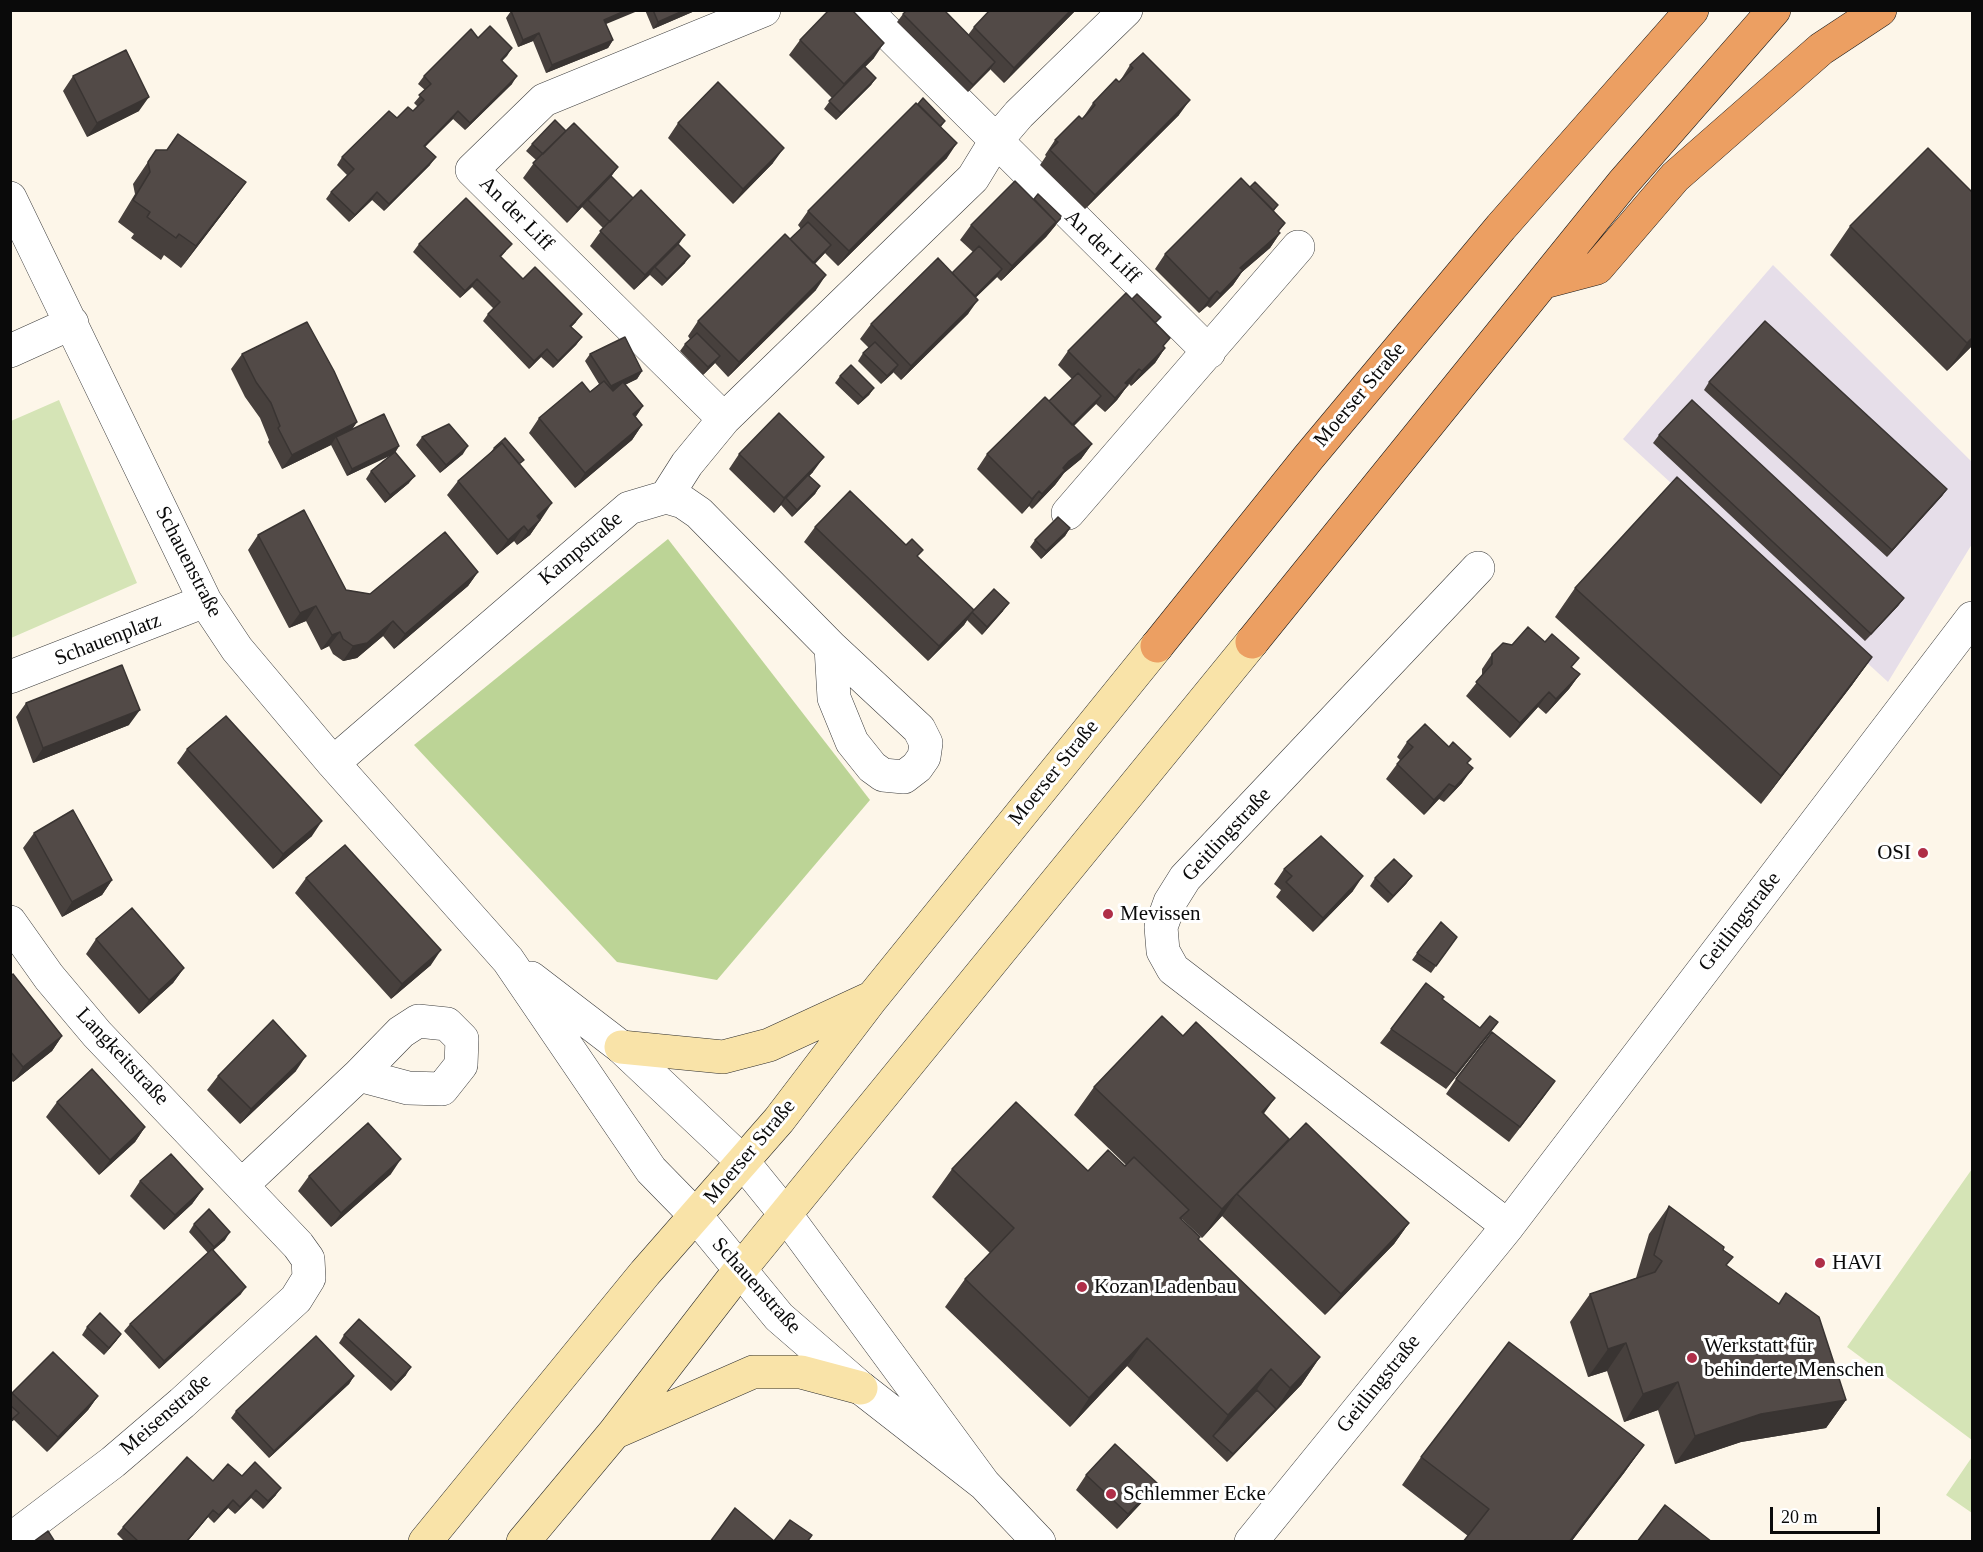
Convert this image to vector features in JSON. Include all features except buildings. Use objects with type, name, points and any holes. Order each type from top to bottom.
[{"type":"highway","name":"Moerser Straße","points":[[1157,646],[1308,458],[1501,227],[1692,10]]},
{"type":"highway","points":[[1252,642],[1623,183],[1774,10]]},
{"type":"highway","points":[[1544,282],[1597,268],[1675,177],[1821,49],[1880,10]]},
{"type":"main road","points":[[523,1542],[614,1432],[739,1270],[1252,642]]},
{"type":"main road","name":"Moerser Straße","points":[[425,1542],[645,1273],[779,1120],[872,998],[1157,646]]},
{"type":"main road","points":[[621,1047],[723,1057],[769,1045],[872,998]]},
{"type":"main road","points":[[614,1432],[753,1372],[801,1372],[861,1388]]},
{"type":"street","name":"An der Liff","points":[[724,419],[472,170],[544,100],[764,10]]},
{"type":"street","name":"An der Liff","points":[[865,10],[995,142],[1209,352]]},
{"type":"street","points":[[831,646],[699,513],[683,502],[666,497],[687,464],[724,419],[973,178],[995,142],[1019,114],[1126,10]]},
{"type":"street","name":"Schauenstraße","points":[[10,198],[204,601],[237,649],[333,763],[508,960],[651,1170],[696,1216],[779,1317],[861,1388],[984,1484]]},
{"type":"street","points":[[1068,513],[1298,247]]},
{"type":"street","points":[[10,351],[72,323]]},
{"type":"street","name":"Kampstraße","points":[[333,763],[628,508],[666,497]]},
{"type":"street","name":"Geitlingstraße","points":[[1478,568],[1185,878],[1170,902],[1161,927],[1163,951],[1173,969],[1508,1226]]},
{"type":"street","name":"Schauenplatz","points":[[10,677],[204,601]]},
{"type":"street","name":"Geitlingstraße","points":[[1251,1542],[1508,1226],[1972,618]]},
{"type":"street","name":"Langkeitstraße","points":[[10,922],[49,977],[97,1034],[243,1184],[298,1245],[308,1259],[309,1278]]},
{"type":"street","name":"Schauenstraße","points":[[508,960],[621,1047],[743,1162],[786,1215],[984,1484],[1039,1542]]},
{"type":"street","points":[[243,1184],[359,1075]]},
{"type":"street","name":"Meisenstraße","points":[[10,1540],[113,1461],[182,1403],[296,1299],[309,1278]]},
{"type":"shaded area","points":[[1773,265],[1972,462],[1972,544],[1888,682],[1623,439]]},
{"type":"green space","points":[[59,400],[137,583],[11,638],[11,421]]},
{"type":"green space","points":[[668,539],[870,800],[717,980],[617,962],[414,745]]},
{"type":"green space","points":[[1972,1169],[1972,1440],[1847,1347]]},
{"type":"green space","points":[[1972,1457],[1972,1513],[1946,1495]]},
{"type":"place","name":"OSI","points":[[1923,853]]},
{"type":"place","name":"Mevissen","points":[[1108,914]]},
{"type":"place","name":"HAVI","points":[[1820,1263]]},
{"type":"place","name":"Kozan Ladenbau","points":[[1082,1287]]},
{"type":"place","name":"Werkstatt für behinderte Menschen","points":[[1692,1358]]},
{"type":"place","name":"Schlemmer Ecke","points":[[1111,1494]]}]
